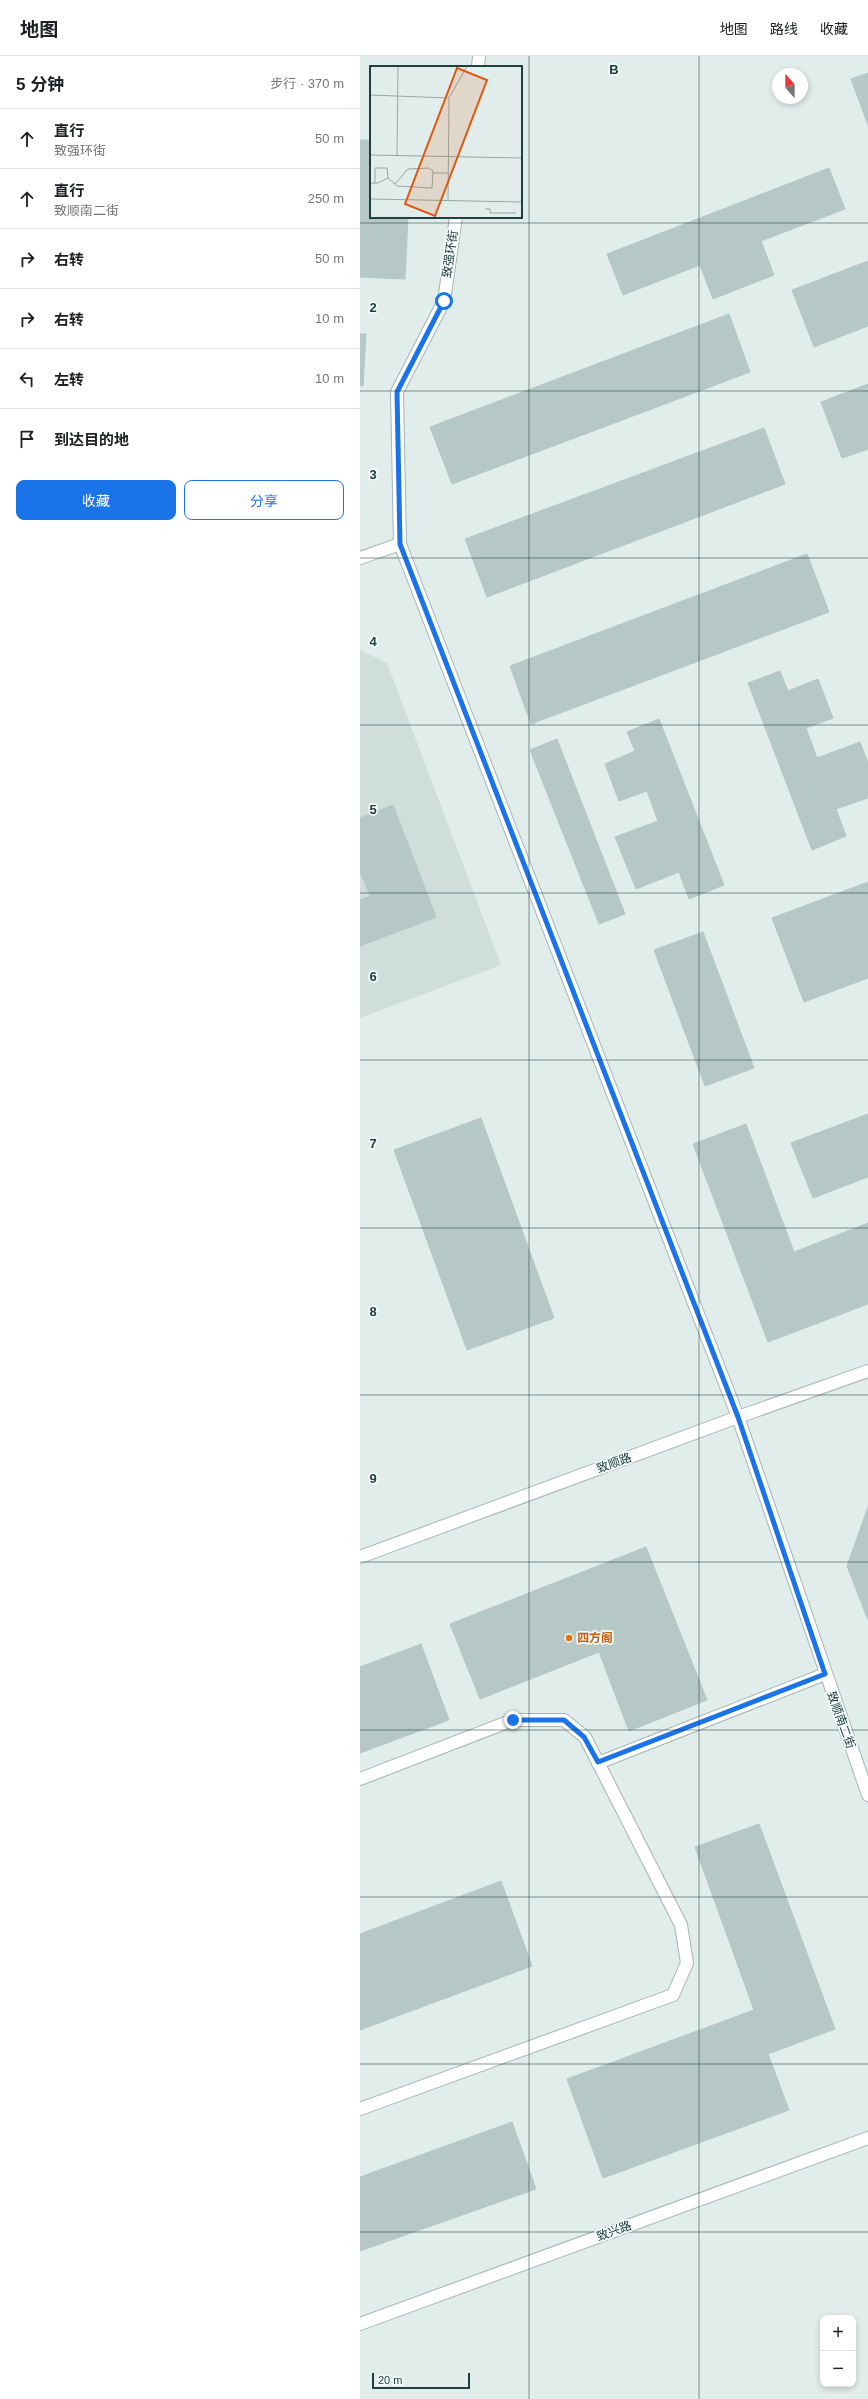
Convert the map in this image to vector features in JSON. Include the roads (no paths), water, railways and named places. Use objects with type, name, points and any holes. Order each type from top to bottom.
[{"type":"street","points":[[478,66],[479,56]]},
{"type":"street","name":"致强环街","points":[[400,544],[397,392],[444,301],[456,218]]},
{"type":"street","points":[[360,558],[400,544]]},
{"type":"street","name":"致顺南二街","points":[[400,544],[738,1417],[825,1674],[868,1795]]},
{"type":"street","name":"致顺路","points":[[360,1557],[738,1417],[868,1371]]},
{"type":"street","points":[[598,1762],[825,1674]]},
{"type":"street","points":[[360,1779],[513,1720],[564,1720],[584,1737],[681,1925],[686,1963],[673,1995],[360,2109]]},
{"type":"street","name":"致兴路","points":[[360,2324],[868,2138]]},
{"type":"place","name":"四方阁","points":[[569,1638]]}]
